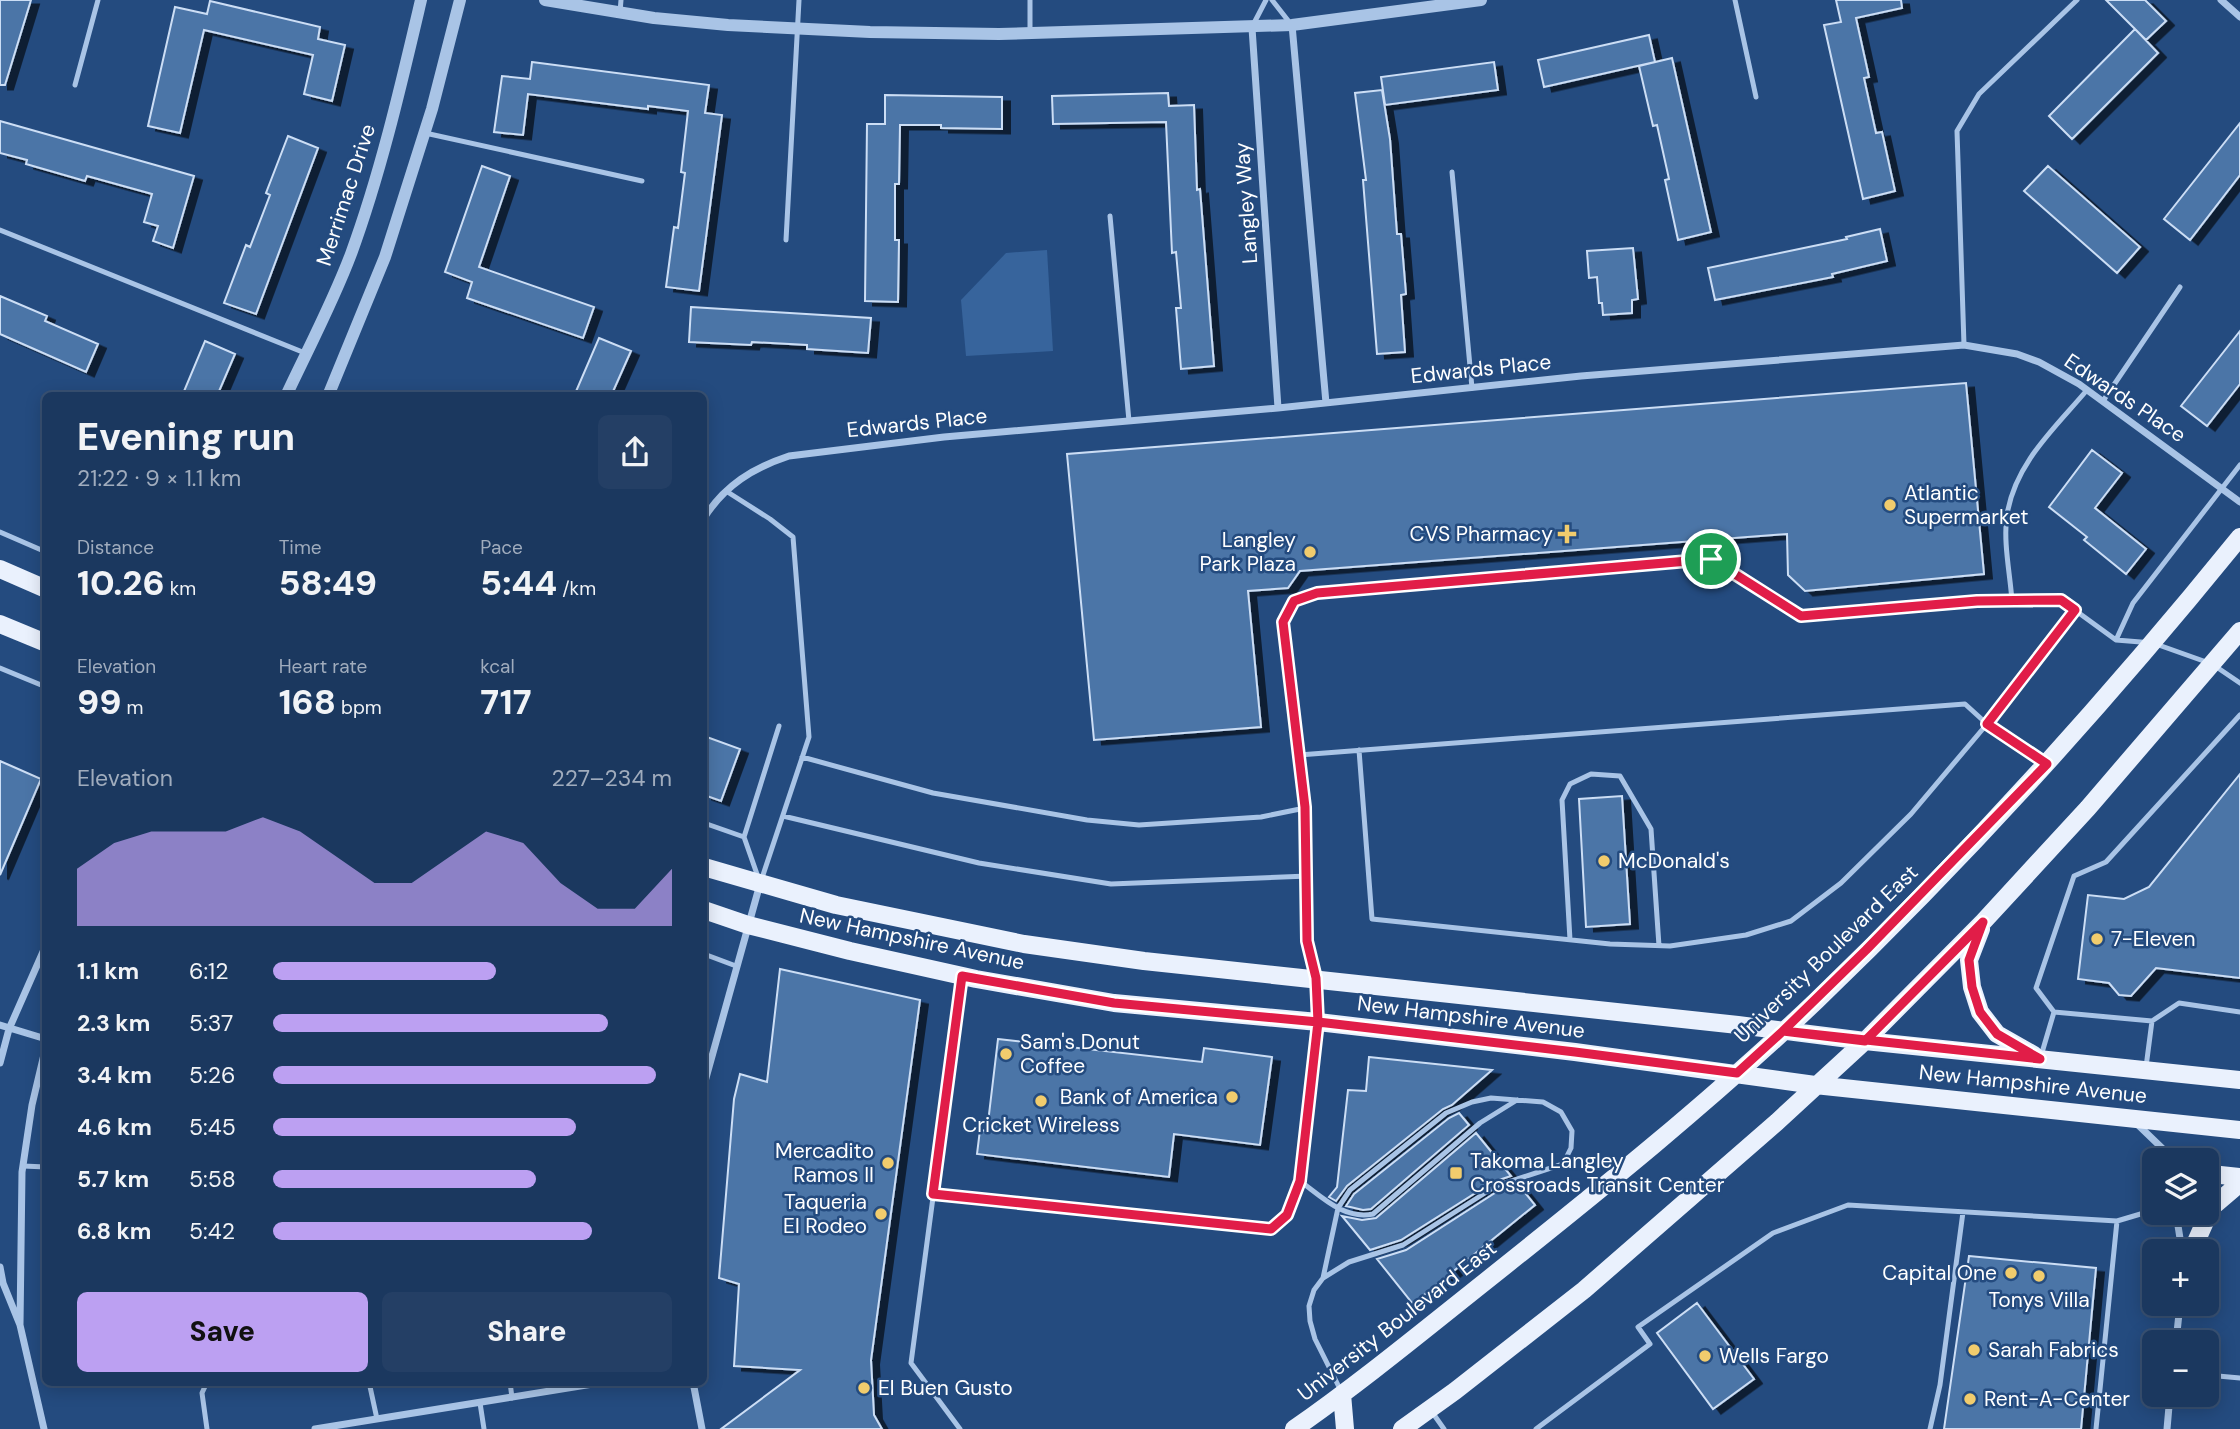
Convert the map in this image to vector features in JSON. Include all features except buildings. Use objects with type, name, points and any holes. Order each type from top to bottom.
[{"type":"main road","name":"University Boulevard East","points":[[1294,1429],[1618,1177],[1783,1031],[1885,932],[2047,764],[2240,537]]},
{"type":"main road","points":[[0,569],[42,587]]},
{"type":"main road","points":[[0,624],[42,641]]},
{"type":"main road","points":[[1402,1429],[1584,1290],[1748,1148],[1865,1041],[1983,922],[2088,808],[2240,631]]},
{"type":"main road","name":"New Hampshire Avenue","points":[[707,868],[836,905],[1024,944],[1144,961],[2240,1080]]},
{"type":"main road","name":"New Hampshire Avenue","points":[[707,911],[748,925],[850,951],[962,976],[1114,1003],[1318,1022],[1575,1052],[1815,1085],[2240,1130]]},
{"type":"main road","points":[[1983,922],[1969,960],[1972,987],[1980,1012],[1997,1034],[2040,1059]]},
{"type":"main road","points":[[2219,1175],[2240,1177]]},
{"type":"main road","points":[[2197,1239],[2211,1208],[2240,1184]]},
{"type":"main road","points":[[1342,1394],[1345,1429]]},
{"type":"street","name":"Merrimac Drive","points":[[288,392],[351,254],[391,121],[421,0]]},
{"type":"street","points":[[330,392],[385,257],[425,132],[460,0]]},
{"type":"street","points":[[545,0],[620,6],[728,25],[870,32],[1030,34],[1292,25],[1481,0]]},
{"type":"street","points":[[2221,0],[2240,17]]},
{"type":"street","points":[[1292,25],[1326,402]]},
{"type":"street","name":"Langley Way","points":[[1252,28],[1278,408]]},
{"type":"street","name":"Edwards Place","points":[[707,514],[726,491],[752,471],[789,456],[944,437],[1278,408],[1721,364],[1964,345],[2017,354],[2039,362],[2088,390],[2240,502]]},
{"type":"street","points":[[707,1074],[761,884]]},
{"type":"street","points":[[0,1063],[9,1029],[42,954]]},
{"type":"street","points":[[0,1025],[42,1038]]},
{"type":"street","points":[[20,1325],[23,1166],[32,1105],[42,1063]]},
{"type":"street","points":[[2130,1118],[2162,1148]]},
{"type":"street","points":[[0,1267],[20,1325],[44,1429]]},
{"type":"street","points":[[314,1429],[582,1386]]},
{"type":"street","points":[[694,1386],[702,1429]]},
{"type":"street","points":[[2167,1429],[2169,1407]]},
{"type":"lane","points":[[75,85],[98,0]]},
{"type":"lane","points":[[786,240],[799,0]]},
{"type":"lane","points":[[1030,0],[1030,34]]},
{"type":"lane","points":[[1252,28],[1266,0]]},
{"type":"lane","points":[[1272,0],[1292,25]]},
{"type":"lane","points":[[1735,0],[1756,97]]},
{"type":"lane","points":[[1964,345],[1957,131],[1979,94],[2077,0]]},
{"type":"lane","points":[[425,132],[642,181]]},
{"type":"lane","points":[[1452,172],[1472,388]]},
{"type":"lane","points":[[1110,216],[1129,421]]},
{"type":"lane","points":[[0,230],[305,354]]},
{"type":"lane","points":[[2103,401],[2180,287]]},
{"type":"lane","points":[[2012,601],[2007,517],[2014,487],[2028,460],[2088,390]]},
{"type":"lane","points":[[2116,640],[2133,603],[2240,465]]},
{"type":"lane","points":[[726,491],[793,537],[809,737],[761,884]]},
{"type":"lane","points":[[0,532],[42,550]]},
{"type":"lane","points":[[933,1194],[1271,1229],[1287,1215],[1300,1181],[1318,1022],[1316,978],[1307,941],[1305,807],[1283,622],[1294,601],[1317,593],[1711,559],[1801,616],[1967,602],[2061,600],[2116,640],[2152,643],[2211,664],[2240,683]]},
{"type":"lane","points":[[1359,750],[1372,919],[1570,940],[1659,946],[1746,934],[1791,921],[1841,883],[1911,814],[1987,724],[2075,610]]},
{"type":"lane","points":[[0,668],[42,685]]},
{"type":"lane","points":[[1299,755],[1965,704],[1987,724],[2047,764]]},
{"type":"lane","points":[[2240,715],[2106,862],[2074,876],[2036,988],[2054,1012],[2152,1021],[2179,1003],[2240,1012]]},
{"type":"lane","points":[[761,884],[744,837],[779,726]]},
{"type":"lane","points":[[802,757],[933,793],[1087,820],[1139,825],[1261,817],[1305,807]]},
{"type":"lane","points":[[1570,940],[1562,800],[1570,784],[1591,774],[1620,776],[1651,829],[1659,946]]},
{"type":"lane","points":[[783,816],[979,863],[1111,884],[1308,876]]},
{"type":"lane","points":[[707,824],[744,837]]},
{"type":"lane","points":[[707,955],[736,966]]},
{"type":"lane","points":[[960,1429],[911,1363],[962,976]]},
{"type":"lane","points":[[2040,1059],[2054,1012]]},
{"type":"lane","points":[[2146,1070],[2152,1021]]},
{"type":"lane","points":[[1323,1278],[1338,1208],[1350,1190],[1446,1112],[1491,1098],[1543,1102],[1561,1112],[1572,1131],[1571,1148],[1563,1164],[1496,1186],[1403,1245],[1349,1262],[1323,1278],[1314,1290],[1309,1306],[1310,1321],[1315,1339],[1342,1394]]},
{"type":"lane","points":[[1300,1181],[1338,1208],[1363,1216],[1373,1214],[1479,1123],[1518,1099]]},
{"type":"lane","points":[[23,1166],[42,1167]]},
{"type":"lane","points":[[1536,1429],[1650,1344],[1639,1327],[1773,1234],[1848,1205],[2117,1221],[2142,1214]]},
{"type":"lane","points":[[1930,1429],[1940,1385],[1963,1212]]},
{"type":"lane","points":[[2096,1429],[2117,1221]]},
{"type":"lane","points":[[2219,1376],[2240,1378]]},
{"type":"lane","points":[[205,1386],[202,1393],[207,1429]]},
{"type":"lane","points":[[370,1386],[377,1419]]},
{"type":"lane","points":[[510,1386],[512,1398]]},
{"type":"lane","points":[[480,1403],[484,1429]]},
{"type":"lane","points":[[1430,1409],[1444,1429]]},
{"type":"shaded area","points":[[1047,250],[1053,351],[966,356],[961,300],[1006,253]]},
{"type":"place","name":"Atlantic Supermarket","points":[[1890,505]]},
{"type":"place","name":"CVS Pharmacy","points":[[1567,534]]},
{"type":"place","name":"Langley Park Plaza","points":[[1310,552]]},
{"type":"place","name":"McDonald's","points":[[1604,861]]},
{"type":"place","name":"7-Eleven","points":[[2097,939]]},
{"type":"place","name":"Sam's Donut Coffee","points":[[1006,1054]]},
{"type":"place","name":"Bank of America","points":[[1232,1097]]},
{"type":"place","name":"Cricket Wireless","points":[[1041,1101]]},
{"type":"place","name":"Mercadito Ramos II","points":[[888,1163]]},
{"type":"place","name":"Takoma Langley Crossroads Transit Center","points":[[1456,1173]]},
{"type":"place","name":"Taqueria El Rodeo","points":[[881,1214]]},
{"type":"place","name":"Capital One","points":[[2011,1273]]},
{"type":"place","name":"Tonys Villa","points":[[2039,1276]]},
{"type":"place","name":"Sarah Fabrics","points":[[1974,1350]]},
{"type":"place","name":"Wells Fargo","points":[[1705,1356]]},
{"type":"place","name":"El Buen Gusto","points":[[864,1388]]},
{"type":"place","name":"Rent-A-Center","points":[[1970,1399]]},
{"type":"route","points":[[1711,559],[1317,593],[1294,601],[1283,622],[1305,807],[1307,941],[1316,978],[1318,1022],[1114,1003],[962,976],[933,1194],[1271,1229],[1287,1215],[1300,1181],[1318,1022],[1737,1073],[1783,1031],[1865,1041],[2040,1059],[1997,1034],[1980,1012],[1972,987],[1969,960],[1983,922],[1865,1041],[1783,1031],[1922,894],[2047,764],[1987,724],[2075,610],[2061,600],[1977,601],[1801,616],[1711,559]]}]
